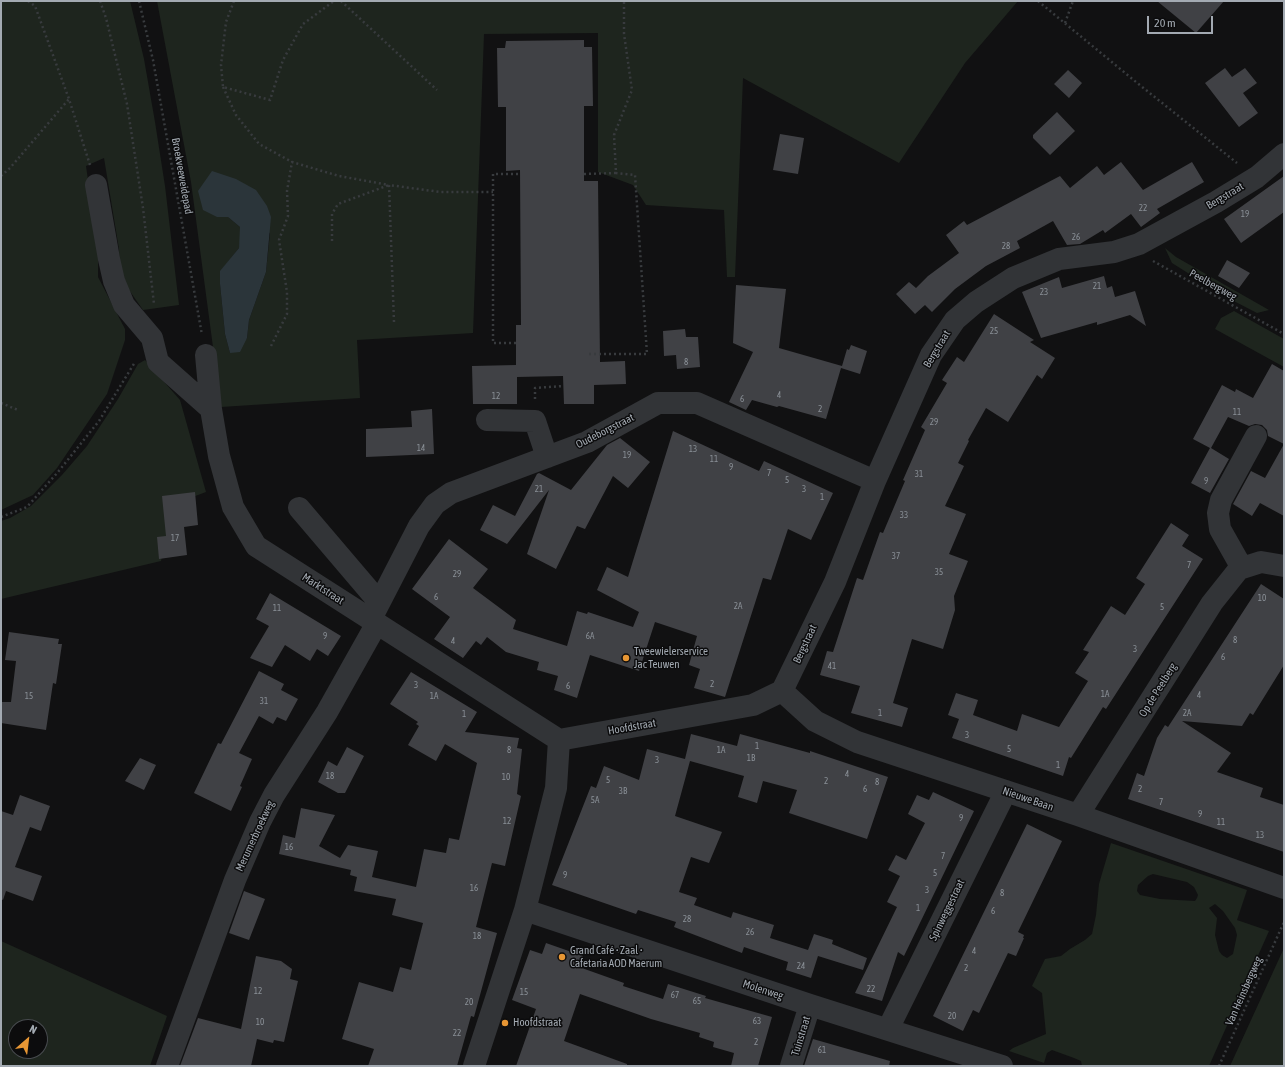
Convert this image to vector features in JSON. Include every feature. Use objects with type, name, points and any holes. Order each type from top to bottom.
[{"type":"street","name":"Bergstraat","points":[[782,691],[835,582],[875,481],[931,355],[955,320],[976,302],[1013,278],[1059,259],[1114,252],[1139,244],[1216,202],[1257,177],[1284,154]]},
{"type":"street","points":[[96,185],[114,281],[124,305],[152,338],[158,362],[211,409]]},
{"type":"street","name":"Marktstraat","points":[[206,355],[211,409],[219,456],[233,507],[256,546],[376,615],[559,740]]},
{"type":"street","name":"Oudeborgstraat","points":[[376,615],[419,526],[435,504],[451,493],[587,442],[658,403],[696,403],[875,481]]},
{"type":"street","points":[[487,420],[535,421],[547,457]]},
{"type":"street","points":[[1256,436],[1221,500],[1218,513],[1220,529],[1242,568],[1261,562],[1284,566]]},
{"type":"street","points":[[299,508],[376,615]]},
{"type":"street","name":"Op de Peelberg","points":[[1078,815],[1212,603],[1242,568]]},
{"type":"street","name":"Merumerbroekweg","points":[[167,1066],[234,880],[260,822],[274,795],[327,712],[376,615]]},
{"type":"street","name":"Hoofdstraat","points":[[559,740],[753,705],[782,691]]},
{"type":"street","name":"Nieuwe Baan","points":[[782,691],[815,721],[857,742],[1078,815],[1284,888]]},
{"type":"street","points":[[474,1066],[525,910],[556,788],[559,740]]},
{"type":"street","name":"Spinweggestraat","points":[[888,1028],[1006,791]]},
{"type":"street","name":"Molenweg","points":[[525,910],[810,1005],[888,1028],[998,1065]]},
{"type":"street","name":"Tuinstraat","points":[[791,1066],[810,1005]]},
{"type":"path","points":[[28,1],[35,6],[69,98],[96,185]]},
{"type":"path","points":[[1,517],[27,507],[58,472],[99,421],[152,338],[155,316],[139,178],[127,104],[106,18],[100,1]]},
{"type":"path","name":"Broekveeweidepad","points":[[139,1],[153,60],[206,355]]},
{"type":"path","points":[[234,1],[226,22],[221,65],[223,87],[236,115],[259,144],[292,162],[339,176],[440,192],[493,192]]},
{"type":"path","points":[[223,87],[270,100],[283,60],[303,24],[334,1]]},
{"type":"path","points":[[341,1],[437,90]]},
{"type":"path","points":[[616,173],[614,136],[632,90],[624,34],[624,1]]},
{"type":"path","points":[[1038,1],[1136,82],[1257,177]]},
{"type":"path","points":[[1065,24],[1073,1]]},
{"type":"path","points":[[1,176],[10,168],[69,98]]},
{"type":"path","points":[[271,346],[287,314],[287,292],[279,240],[288,216],[287,191],[292,162]]},
{"type":"path","points":[[584,174],[616,173],[635,175],[647,354],[589,354]]},
{"type":"path","points":[[516,343],[493,343],[493,174],[520,174]]},
{"type":"path","points":[[332,242],[332,214],[338,204],[389,185]]},
{"type":"path","points":[[389,185],[394,322]]},
{"type":"path","name":"Peelbergweg","points":[[1139,244],[1148,259],[1284,334]]},
{"type":"path","points":[[535,421],[535,388],[563,386]]},
{"type":"path","points":[[1,403],[18,410]]},
{"type":"path","name":"Van Heinsbergweg","points":[[1219,1066],[1284,922]]},
{"type":"shaded area","points":[[1,1],[130,1],[144,59],[155,122],[165,186],[179,305],[143,310],[120,277],[119,249],[104,158],[86,166],[98,250],[98,277],[125,329],[125,340],[107,394],[57,468],[33,495],[1,510]]},
{"type":"shaded area","points":[[157,1],[1018,1],[965,63],[899,163],[743,78],[735,277],[727,277],[724,210],[646,205],[633,185],[598,172],[598,33],[484,34],[473,333],[357,340],[360,398],[221,407],[191,182]],"holes":[[[228,217],[270,233],[266,272],[249,320],[247,338],[230,353],[225,334],[220,272],[239,248],[241,237],[240,227]]]},
{"type":"shaded area","points":[[212,171],[236,179],[256,190],[267,206],[271,217],[266,272],[249,320],[247,338],[240,352],[230,353],[225,334],[220,271],[239,248],[240,227],[228,217],[217,217],[203,210],[198,191]]},
{"type":"shaded area","points":[[1165,248],[1176,257],[1269,310],[1257,313],[1226,297],[1172,263]]},
{"type":"shaded area","points":[[1234,311],[1284,339],[1284,367],[1215,329],[1221,318]]},
{"type":"shaded area","points":[[145,360],[180,400],[206,492],[182,501],[166,540],[161,561],[1,599],[1,521],[10,518],[31,506],[62,475],[87,446],[118,399],[138,364]]},
{"type":"shaded area","points":[[1111,843],[1247,890],[1237,920],[1269,931],[1209,1066],[1082,1066],[1081,1061],[1052,1050],[1047,1053],[1044,1063],[1009,1051],[1046,1034],[1042,993],[1032,986],[1045,959],[1061,956],[1092,934],[1096,915],[1099,884]],"holes":[[[1153,874],[1187,882],[1194,887],[1198,895],[1197,898],[1195,901],[1160,899],[1140,895],[1137,891],[1138,885],[1148,876]],[[1215,904],[1223,911],[1235,928],[1237,935],[1233,954],[1227,958],[1219,951],[1215,935],[1217,918],[1209,908]]]},
{"type":"shaded area","points":[[1,941],[167,1016],[150,1066],[1,1066]]},
{"type":"shaded area","points":[[1284,948],[1284,1066],[1230,1066]]},
{"type":"building","points":[[1157,1],[1224,1],[1196,33]]},
{"type":"building","points":[[584,40],[584,47],[592,47],[593,106],[584,106],[584,181],[598,181],[600,362],[625,361],[626,384],[594,385],[594,404],[564,404],[563,376],[517,377],[517,404],[473,404],[472,366],[516,365],[516,325],[521,325],[520,170],[506,171],[506,107],[498,107],[497,48],[505,48],[506,41]]},
{"type":"building","points":[[1225,68],[1232,77],[1245,68],[1257,83],[1243,93],[1258,113],[1239,127],[1205,83]]},
{"type":"building","points":[[1068,70],[1082,83],[1069,98],[1054,84]]},
{"type":"building","points":[[1057,112],[1075,131],[1050,155],[1033,138],[1033,135]]},
{"type":"building","points":[[780,134],[804,138],[798,174],[773,170]]},
{"type":"building","points":[[1121,162],[1143,190],[1192,162],[1204,182],[1157,209],[1160,213],[1141,227],[1131,214],[1105,233],[1103,230],[1080,244],[1067,245],[1053,221],[1017,241],[1020,248],[986,266],[955,289],[932,312],[925,305],[915,314],[896,294],[909,282],[916,288],[928,276],[959,253],[946,235],[964,221],[967,225],[1060,176],[1070,188],[1097,166],[1104,175]]},
{"type":"building","points":[[1284,176],[1284,212],[1241,243],[1224,219]]},
{"type":"building","points":[[1227,260],[1250,273],[1239,288],[1218,276]]},
{"type":"building","points":[[1104,276],[1107,288],[1112,286],[1115,297],[1135,291],[1146,326],[1130,315],[1097,325],[1097,322],[1041,338],[1022,292],[1059,277],[1062,288]]},
{"type":"building","points":[[736,285],[786,289],[779,348],[842,366],[847,349],[849,350],[851,345],[867,351],[860,374],[841,368],[826,419],[752,400],[746,410],[729,402],[753,352],[733,343]]},
{"type":"building","points":[[994,314],[1034,340],[1030,342],[1055,358],[1042,379],[1037,375],[1008,422],[986,408],[968,440],[969,441],[958,463],[964,466],[945,506],[966,514],[949,554],[968,561],[954,596],[955,610],[943,649],[912,639],[893,703],[908,708],[902,727],[851,713],[860,686],[820,675],[827,651],[833,652],[857,578],[863,580],[880,532],[883,533],[905,481],[903,480],[925,430],[921,427],[947,383],[942,380],[957,357],[964,362]]},
{"type":"building","points":[[685,329],[686,337],[698,337],[700,367],[677,369],[676,355],[664,356],[663,331]]},
{"type":"building","points":[[1272,364],[1284,371],[1284,444],[1268,436],[1267,430],[1262,425],[1255,424],[1249,426],[1228,417],[1211,448],[1229,459],[1210,493],[1191,483],[1210,448],[1193,439],[1222,385],[1235,392],[1236,389],[1253,398]]},
{"type":"building","points":[[432,409],[434,454],[366,457],[366,429],[412,427],[411,411]]},
{"type":"building","points":[[673,431],[759,471],[764,461],[833,493],[811,540],[788,529],[771,580],[763,578],[725,697],[694,688],[700,669],[689,665],[697,636],[655,622],[639,671],[590,655],[577,698],[554,690],[558,676],[537,670],[539,662],[506,652],[487,637],[481,645],[476,641],[463,658],[434,639],[450,617],[412,589],[449,539],[488,569],[473,588],[516,620],[513,629],[567,646],[577,611],[587,614],[588,612],[633,627],[639,612],[597,590],[607,567],[628,577]]},
{"type":"building","points":[[620,438],[650,462],[628,488],[613,476],[585,529],[577,526],[556,569],[527,554],[549,490],[507,544],[480,530],[493,505],[515,516],[537,474],[539,473],[571,490],[607,445]]},
{"type":"building","points":[[1284,444],[1284,516],[1260,503],[1252,516],[1233,504],[1251,471],[1265,478]]},
{"type":"building","points":[[195,492],[198,525],[184,527],[187,555],[159,559],[157,537],[166,536],[162,496]]},
{"type":"building","points":[[1171,523],[1189,535],[1182,546],[1203,559],[1106,709],[1103,707],[1071,758],[1069,757],[1063,776],[952,738],[959,719],[948,715],[956,693],[978,700],[973,715],[1017,731],[1022,714],[1059,727],[1088,681],[1075,673],[1089,652],[1083,650],[1111,606],[1125,615],[1145,584],[1136,578]]},
{"type":"building","points":[[1261,584],[1284,599],[1284,665],[1253,715],[1250,713],[1242,726],[1182,721],[1231,753],[1217,772],[1263,788],[1260,797],[1284,805],[1284,852],[1128,799],[1137,773],[1144,776],[1157,738],[1165,725],[1168,727]]},
{"type":"building","points":[[270,593],[341,636],[328,656],[317,649],[310,661],[285,645],[272,667],[250,658],[269,626],[256,619]]},
{"type":"building","points":[[9,632],[59,639],[58,644],[62,644],[56,684],[53,683],[46,730],[1,723],[1,702],[11,702],[16,661],[5,660]]},
{"type":"building","points":[[259,671],[284,684],[281,690],[298,699],[286,721],[277,717],[273,724],[259,716],[239,753],[252,759],[240,786],[242,787],[231,811],[194,793],[218,743],[221,744]]},
{"type":"building","points":[[411,672],[477,712],[465,732],[519,738],[517,748],[522,749],[517,794],[521,796],[505,866],[492,863],[476,927],[497,933],[474,1017],[471,1016],[457,1066],[368,1066],[374,1049],[342,1039],[359,982],[393,992],[400,967],[411,970],[423,923],[392,915],[396,899],[354,891],[357,877],[350,875],[351,870],[279,854],[283,835],[295,838],[301,808],[335,815],[319,846],[340,858],[348,845],[378,851],[372,877],[416,887],[424,849],[446,853],[449,838],[459,840],[477,763],[445,744],[436,761],[408,745],[419,726],[416,724],[418,722],[390,704]]},
{"type":"building","points":[[691,734],[737,746],[740,734],[810,753],[810,751],[888,777],[867,839],[789,813],[797,790],[763,781],[757,803],[738,797],[744,776],[690,761],[675,816],[722,832],[709,863],[691,857],[679,892],[697,898],[694,905],[731,918],[733,912],[774,925],[770,938],[808,950],[814,934],[833,940],[832,944],[867,958],[863,970],[818,956],[811,978],[786,970],[788,962],[744,947],[742,953],[674,927],[676,922],[638,910],[636,914],[552,885],[591,786],[596,788],[604,766],[639,780],[647,749],[685,759]]},
{"type":"building","points":[[347,747],[364,756],[345,793],[338,793],[318,782],[328,761],[337,766]]},
{"type":"building","points":[[140,758],[156,765],[144,790],[125,781]]},
{"type":"building","points":[[933,792],[974,811],[904,956],[898,952],[882,1001],[855,993],[897,907],[887,902],[900,876],[888,870],[896,855],[906,860],[925,823],[908,814],[917,795],[929,800]]},
{"type":"building","points":[[20,795],[50,806],[41,831],[30,827],[15,867],[42,876],[33,901],[6,891],[3,900],[1,899],[1,811],[13,815]]},
{"type":"building","points":[[1027,824],[1062,841],[1018,932],[1024,935],[1024,938],[1016,956],[1008,953],[979,1013],[973,1010],[963,1031],[933,1016]]},
{"type":"building","points":[[244,891],[265,899],[249,940],[229,933]]},
{"type":"building","points":[[546,943],[583,956],[579,967],[624,983],[623,986],[663,999],[668,984],[706,996],[705,998],[772,1017],[758,1066],[731,1066],[734,1053],[713,1047],[714,1042],[699,1037],[700,1033],[651,1019],[580,994],[564,1041],[627,1064],[627,1066],[516,1066],[536,1009],[512,1000],[530,950],[542,954]]},
{"type":"building","points":[[256,956],[281,961],[292,969],[290,979],[298,981],[284,1042],[274,1040],[273,1043],[257,1039],[251,1066],[180,1066],[198,1018],[241,1029]]},
{"type":"building","points":[[813,1039],[890,1061],[889,1066],[804,1066]]},
{"type":"place","name":"Tweewielerservice Jac Teuwen","points":[[626,658]]},
{"type":"place","name":"Grand Café • Zaal • Cafetaria AOD Maerum","points":[[562,957]]},
{"type":"place","name":"Hoofdstraat","points":[[505,1023]]}]
